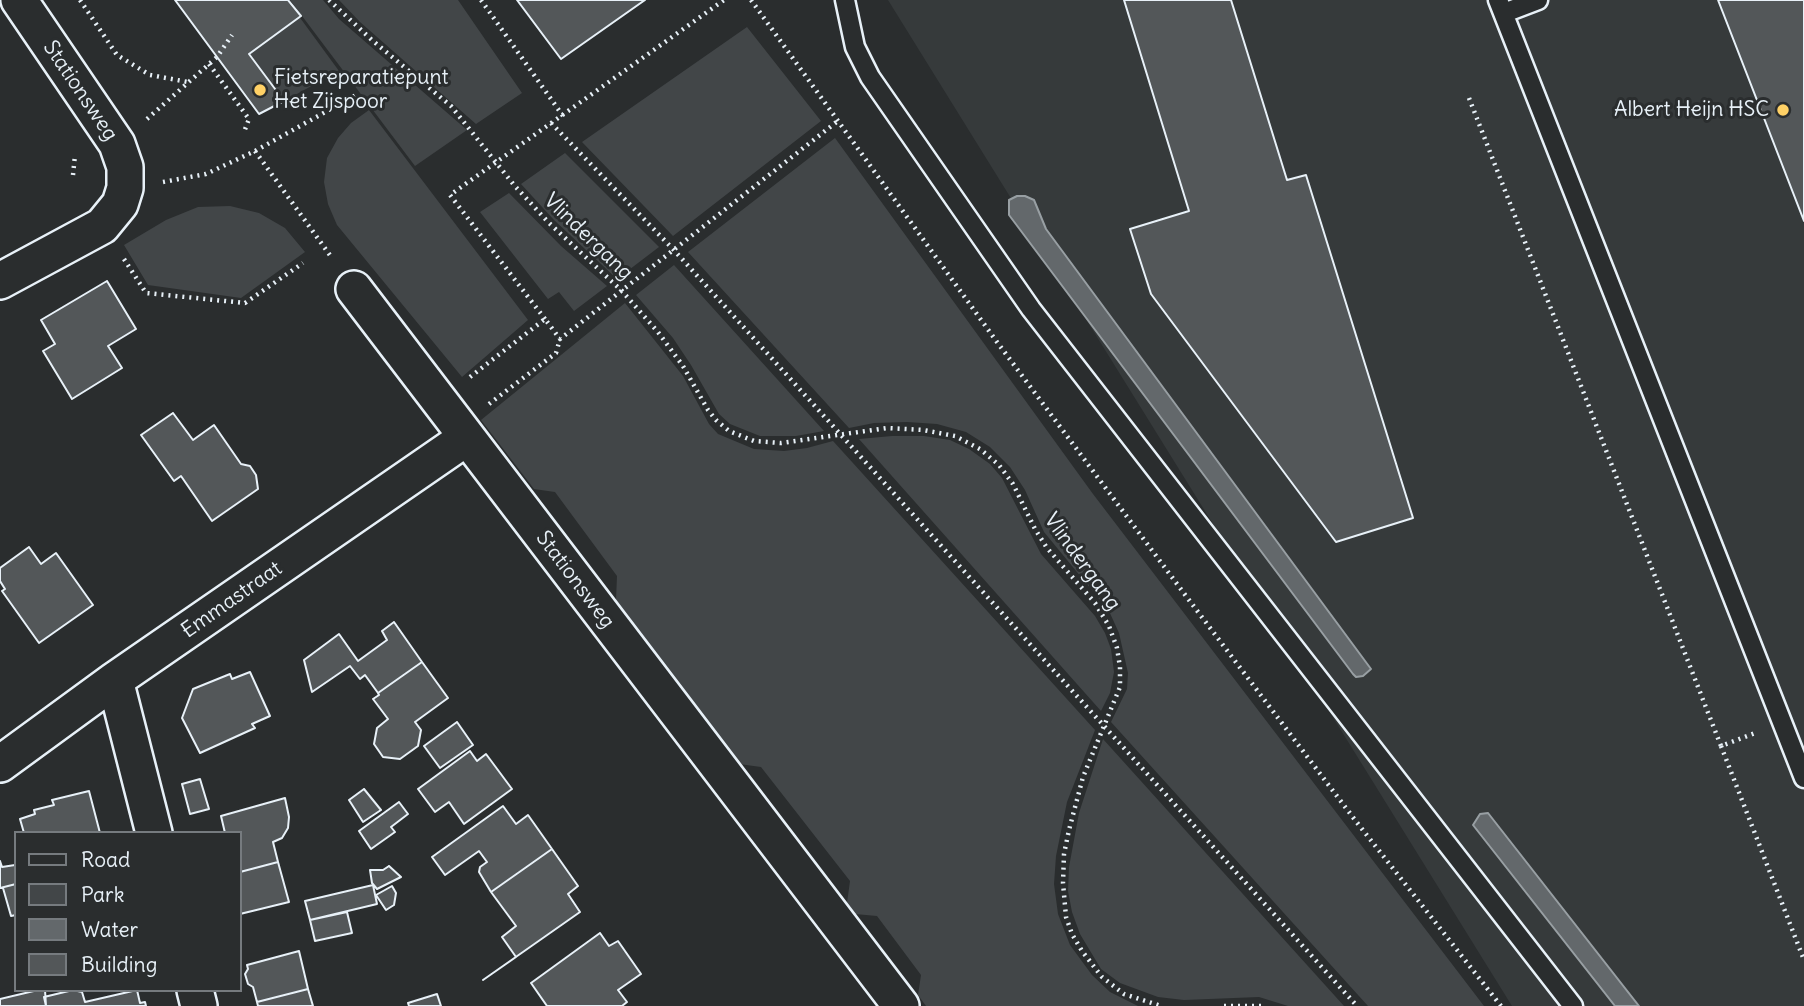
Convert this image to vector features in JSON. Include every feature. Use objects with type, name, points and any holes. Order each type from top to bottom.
[{"type":"street","name":"Stationsweg","points":[[19,0],[117,144],[125,167],[125,188]]},
{"type":"street","points":[[0,281],[102,226],[120,204],[125,188]]},
{"type":"street","name":"Stationsweg","points":[[354,289],[901,1006]]},
{"type":"street","name":"Emmastraat","points":[[0,764],[115,680],[466,438]]},
{"type":"street","points":[[115,680],[154,831]]},
{"type":"lane","points":[[845,0],[855,47],[870,77],[1031,309],[1573,1006]]},
{"type":"lane","points":[[1538,0],[1501,7],[1804,778]]},
{"type":"path","points":[[80,0],[117,55],[150,75],[189,82]]},
{"type":"path","name":"Vlindergang","points":[[329,0],[451,106],[514,185],[548,222],[622,291],[683,366],[708,410],[729,431],[754,441],[781,443],[887,428],[923,430],[955,436],[980,449],[999,465],[1013,484],[1047,548],[1095,603],[1109,626],[1120,667],[1120,687],[1083,777],[1069,830],[1063,873],[1066,917],[1082,951],[1102,977],[1133,998],[1161,1006]]},
{"type":"path","points":[[481,0],[563,116]]},
{"type":"path","points":[[561,339],[450,195],[724,0]]},
{"type":"path","points":[[751,0],[997,342],[1194,607],[1355,820],[1501,1006]]},
{"type":"path","points":[[157,111],[217,57],[232,34]]},
{"type":"path","points":[[209,64],[249,119],[244,132]]},
{"type":"path","points":[[125,188],[206,174],[255,151],[356,95]]},
{"type":"path","points":[[1469,98],[1804,960]]},
{"type":"path","points":[[499,396],[556,353],[561,339],[839,120]]},
{"type":"path","points":[[551,123],[673,249],[1357,1006]]},
{"type":"path","points":[[255,151],[354,289]]},
{"type":"path","points":[[120,252],[146,293],[245,303],[303,263]]},
{"type":"path","points":[[481,368],[545,319]]},
{"type":"path","points":[[1721,746],[1783,724]]},
{"type":"path","points":[[1224,1006],[1263,1006]]},
{"type":"shaded area","points":[[888,0],[1804,0],[1804,1006],[1512,1006]]},
{"type":"green space","points":[[287,0],[339,71],[284,101],[249,54],[237,50]]},
{"type":"green space","points":[[290,0],[323,0],[339,19],[467,130],[415,166]]},
{"type":"green space","points":[[339,0],[458,0],[522,93],[476,124],[360,22]]},
{"type":"green space","points":[[747,27],[821,121],[673,236],[582,142]]},
{"type":"green space","points":[[369,110],[528,320],[462,377],[337,225],[328,204],[324,182],[327,158],[338,138],[351,123]]},
{"type":"green space","points":[[835,138],[1093,494],[1484,1006],[1368,1006],[1111,722],[1127,689],[1128,673],[1119,633],[1109,611],[1044,532],[1025,490],[1010,467],[990,447],[966,432],[937,424],[874,423],[849,428],[688,252]]},
{"type":"green space","points":[[565,153],[659,247],[617,279],[554,220],[521,184]]},
{"type":"green space","points":[[509,193],[561,246],[607,286],[574,311],[559,292],[548,299],[480,212]]},
{"type":"green space","points":[[230,206],[259,213],[285,228],[305,252],[241,298],[148,285],[124,245],[166,220],[198,207]]},
{"type":"green space","points":[[674,265],[824,431],[796,436],[760,436],[730,424],[719,414],[673,338],[636,295]]},
{"type":"green space","points":[[625,303],[683,376],[709,424],[718,434],[754,449],[784,451],[833,441],[1095,730],[1067,802],[1056,856],[1054,884],[1058,914],[1070,945],[1092,975],[1110,992],[1138,1006],[926,1006],[918,995],[921,975],[877,916],[855,914],[847,903],[850,881],[761,767],[739,764],[616,600],[617,576],[555,492],[534,489],[481,420]]},
{"type":"green space","points":[[924,436],[950,440],[990,464],[1002,478],[1041,554],[1095,616],[1105,633],[1111,649],[1114,672],[1110,693],[1101,711],[859,439]]},
{"type":"green space","points":[[1103,739],[1344,1006],[1288,1006],[1259,997],[1184,1000],[1158,997],[1120,983],[1101,969],[1080,934],[1068,891],[1069,867],[1079,813]]},
{"type":"water","points":[[1017,196],[1034,200],[1046,229],[1371,669],[1363,676],[1356,677],[1353,674],[1009,215],[1009,200]]},
{"type":"water","points":[[1488,813],[1639,1006],[1615,1006],[1473,825],[1480,814]]},
{"type":"building","points":[[175,0],[288,0],[301,16],[249,54],[284,101],[259,114]]},
{"type":"building","points":[[517,0],[645,0],[561,59]]},
{"type":"building","points":[[1124,0],[1231,0],[1287,180],[1306,175],[1413,518],[1336,542],[1151,294],[1130,229],[1189,211]]},
{"type":"building","name":"Albert Heijn HSC","points":[[1718,0],[1804,0],[1804,221]]},
{"type":"building","points":[[107,281],[136,329],[108,346],[122,368],[72,399],[43,351],[55,344],[41,320]]},
{"type":"building","points":[[173,413],[193,440],[214,425],[241,464],[250,466],[256,475],[258,489],[212,521],[181,476],[174,481],[141,435]]},
{"type":"building","points":[[29,547],[41,564],[56,553],[93,605],[39,643],[2,591],[5,589],[0,581],[0,568]]},
{"type":"building","points":[[394,622],[422,662],[378,693],[365,675],[360,679],[350,666],[312,692],[304,660],[339,634],[358,661],[387,640],[382,631]]},
{"type":"building","points":[[422,662],[448,698],[415,722],[421,730],[418,746],[400,759],[383,757],[374,744],[377,728],[388,719],[373,699]]},
{"type":"building","points":[[250,672],[270,716],[252,724],[255,728],[200,753],[182,718],[193,689],[230,674],[232,679]]},
{"type":"building","points":[[457,722],[473,745],[440,768],[424,746]]},
{"type":"building","points":[[470,751],[477,761],[486,754],[512,789],[464,824],[449,802],[435,812],[418,789]]},
{"type":"building","points":[[200,779],[209,809],[190,814],[182,784]]},
{"type":"building","points":[[364,789],[381,810],[363,822],[349,800]]},
{"type":"building","points":[[89,791],[99,831],[23,831],[20,819],[35,814],[34,810],[54,805],[52,800]]},
{"type":"building","points":[[285,798],[288,828],[282,838],[273,842],[278,862],[242,871],[242,831],[225,831],[221,816]]},
{"type":"building","points":[[399,802],[408,814],[391,827],[395,832],[371,849],[359,831]]},
{"type":"building","points":[[503,806],[516,824],[528,815],[552,849],[491,892],[479,872],[480,867],[487,862],[479,851],[445,875],[432,857]]},
{"type":"building","points":[[552,849],[578,886],[568,894],[580,912],[516,957],[502,937],[516,926],[491,892]]},
{"type":"building","points":[[0,861],[2,867],[14,865],[14,884],[0,888]]},
{"type":"building","points":[[278,862],[289,902],[242,914],[242,871]]},
{"type":"building","points":[[389,866],[401,877],[377,889],[372,883],[370,870],[383,870]]},
{"type":"building","points":[[14,884],[14,915],[11,916],[3,888],[0,888]]},
{"type":"building","points":[[373,885],[377,904],[310,920],[305,901]]},
{"type":"building","points":[[392,886],[396,893],[394,905],[386,910],[376,895]]},
{"type":"building","points":[[347,912],[352,933],[315,941],[310,920]]},
{"type":"building","points":[[600,933],[609,946],[618,941],[641,974],[618,990],[627,1002],[622,1006],[547,1006],[531,983]]},
{"type":"building","points":[[299,951],[308,989],[257,1002],[253,987],[248,984],[245,974],[247,965]]},
{"type":"building","points":[[308,989],[313,1006],[258,1006],[257,1002]]},
{"type":"building","points":[[30,992],[45,992],[46,1006],[0,1006],[0,999]]},
{"type":"building","points":[[65,992],[82,992],[85,1002],[137,992],[140,1003],[145,1002],[146,1006],[46,1006],[44,997]]},
{"type":"building","points":[[437,994],[441,1006],[409,1006],[408,1003]]},
{"type":"place","name":"Fietsreparatiepunt Het Zijspoor","points":[[260,90]]},
{"type":"place","name":"Albert Heijn HSC","points":[[1783,110]]}]
